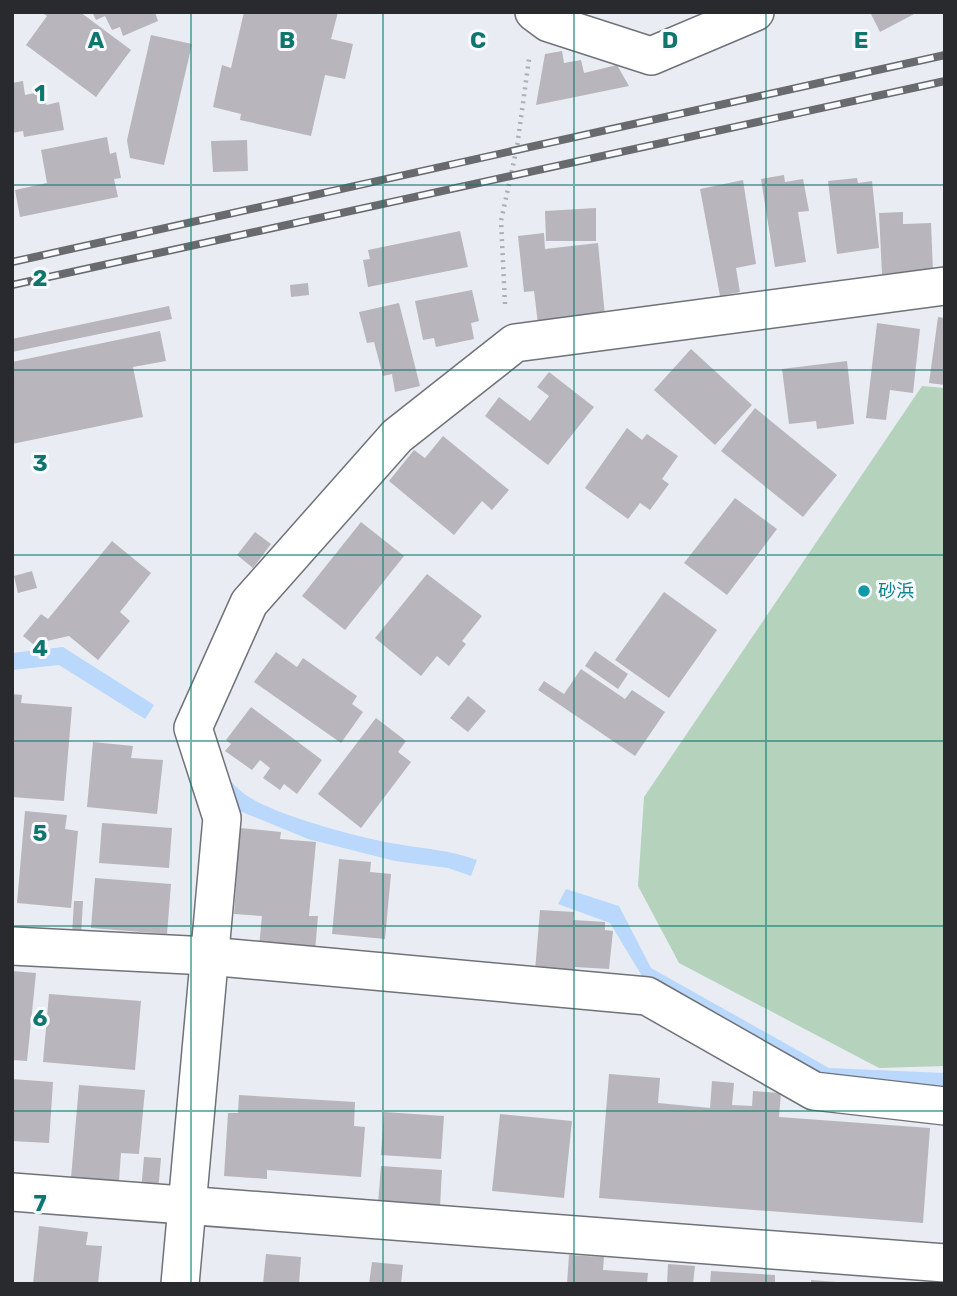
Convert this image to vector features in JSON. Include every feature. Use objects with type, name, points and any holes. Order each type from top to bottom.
[{"type":"street","points":[[542,18],[651,56],[755,12]]},
{"type":"street","points":[[180,1284],[222,818],[192,728],[248,603],[397,436],[515,343],[945,286]]},
{"type":"street","points":[[12,946],[208,956],[647,996],[814,1091],[945,1106]]},
{"type":"street","points":[[12,1192],[945,1263]]},
{"type":"path","points":[[515,343],[506,328],[501,221],[517,148],[531,47],[542,18]]},
{"type":"green space","name":"砂浜","points":[[922,386],[945,388],[945,1066],[879,1068],[679,963],[638,886],[644,797]]},
{"type":"water","points":[[63,647],[154,705],[145,719],[59,665],[12,670],[12,653]]},
{"type":"water","points":[[209,758],[243,793],[256,801],[295,817],[362,837],[477,860],[471,876],[448,868],[395,861],[308,839],[235,809]]},
{"type":"water","points":[[566,889],[619,906],[651,968],[829,1068],[945,1073],[945,1088],[824,1083],[642,976],[610,923],[558,904]]},
{"type":"building","points":[[41,12],[80,12],[131,50],[96,97],[26,45],[47,16]]},
{"type":"building","points":[[92,12],[155,12],[158,21],[123,36],[120,27],[112,30],[105,16],[96,20]]},
{"type":"building","points":[[244,12],[338,12],[331,39],[353,44],[345,79],[325,75],[311,136],[240,120],[241,114],[213,107],[222,65],[231,68]]},
{"type":"building","points":[[870,12],[918,12],[880,32]]},
{"type":"building","points":[[151,35],[192,44],[164,165],[130,158],[127,140]]},
{"type":"building","points":[[562,51],[564,63],[581,60],[584,73],[617,65],[629,86],[536,105],[545,54]]},
{"type":"building","points":[[23,81],[25,95],[44,91],[46,105],[59,102],[64,130],[24,137],[23,131],[12,133],[12,83]]},
{"type":"building","points":[[107,137],[110,154],[116,152],[121,178],[114,179],[118,197],[20,217],[15,190],[47,183],[41,150]]},
{"type":"building","points":[[247,140],[248,171],[213,172],[211,141]]},
{"type":"building","points":[[784,175],[785,182],[803,179],[809,211],[798,212],[806,262],[775,267],[761,179]]},
{"type":"building","points":[[857,178],[858,183],[872,181],[879,248],[837,254],[828,181]]},
{"type":"building","points":[[743,180],[756,264],[736,268],[740,292],[720,296],[700,189]]},
{"type":"building","points":[[596,208],[596,241],[546,241],[545,211]]},
{"type":"building","points":[[903,212],[903,224],[931,223],[933,272],[882,274],[879,213]]},
{"type":"building","points":[[460,231],[468,267],[368,287],[363,260],[370,259],[368,250]]},
{"type":"building","points":[[544,233],[545,249],[598,243],[605,316],[538,324],[534,291],[524,292],[518,236]]},
{"type":"building","points":[[308,283],[309,295],[291,297],[290,285]]},
{"type":"building","points":[[472,290],[479,321],[471,323],[474,339],[436,347],[434,338],[423,340],[415,301]]},
{"type":"building","points":[[399,303],[420,386],[395,392],[392,374],[383,376],[374,342],[367,343],[359,312]]},
{"type":"building","points":[[169,306],[172,319],[12,352],[12,339]]},
{"type":"building","points":[[938,317],[945,318],[945,385],[929,383]]},
{"type":"building","points":[[877,323],[920,329],[913,393],[890,390],[886,420],[866,418]]},
{"type":"building","points":[[160,331],[166,361],[133,367],[143,417],[12,444],[12,362]]},
{"type":"building","points":[[691,349],[752,405],[715,445],[654,390]]},
{"type":"building","points":[[847,361],[854,424],[817,429],[816,421],[789,424],[782,369]]},
{"type":"building","points":[[549,372],[594,407],[548,465],[485,416],[499,397],[530,421],[549,396],[537,387]]},
{"type":"building","points":[[755,408],[837,475],[803,517],[721,451]]},
{"type":"building","points":[[627,428],[642,440],[647,434],[678,456],[662,479],[669,484],[650,510],[640,503],[628,519],[585,488]]},
{"type":"building","points":[[443,436],[509,490],[492,510],[482,501],[454,535],[389,481],[414,450],[425,458]]},
{"type":"building","points":[[735,498],[777,529],[727,595],[684,563]]},
{"type":"building","points":[[361,522],[404,556],[345,630],[302,596]]},
{"type":"building","points":[[255,532],[271,544],[253,568],[237,555]]},
{"type":"building","points":[[112,541],[151,573],[120,612],[130,621],[98,660],[69,636],[33,644],[23,636],[41,614],[48,619]]},
{"type":"building","points":[[32,571],[37,588],[18,593],[14,576]]},
{"type":"building","points":[[427,574],[482,616],[462,641],[466,644],[449,666],[437,656],[421,676],[375,638]]},
{"type":"building","points":[[664,592],[717,630],[669,698],[615,660]]},
{"type":"building","points":[[595,651],[628,674],[618,689],[585,666]]},
{"type":"building","points":[[276,652],[297,667],[303,658],[357,696],[352,704],[363,712],[341,743],[254,682]]},
{"type":"building","points":[[581,669],[625,699],[632,690],[665,712],[635,756],[538,690],[544,681],[564,694]]},
{"type":"building","points":[[12,694],[22,695],[21,703],[72,707],[64,801],[12,797]]},
{"type":"building","points":[[468,696],[486,711],[468,732],[450,718]]},
{"type":"building","points":[[251,707],[322,760],[297,794],[284,784],[280,790],[263,778],[270,768],[260,760],[252,770],[225,751],[231,744],[226,740]]},
{"type":"building","points":[[376,718],[406,741],[398,752],[411,762],[361,828],[318,794]]},
{"type":"building","points":[[93,742],[133,746],[131,758],[163,760],[157,814],[87,807]]},
{"type":"building","points":[[25,811],[67,815],[65,829],[78,831],[71,908],[17,903]]},
{"type":"building","points":[[102,823],[172,828],[169,868],[99,863]]},
{"type":"building","points":[[240,828],[281,832],[280,839],[316,842],[309,916],[318,916],[315,951],[259,947],[262,916],[234,914]]},
{"type":"building","points":[[339,859],[371,862],[370,872],[391,874],[385,939],[332,934]]},
{"type":"building","points":[[95,878],[171,884],[167,934],[91,928]]},
{"type":"building","points":[[74,901],[83,901],[81,935],[72,935]]},
{"type":"building","points":[[540,910],[574,912],[573,920],[605,922],[605,930],[613,931],[609,969],[575,967],[574,974],[535,971]]},
{"type":"building","points":[[12,971],[36,973],[27,1061],[12,1060]]},
{"type":"building","points":[[49,994],[141,1001],[135,1070],[43,1062]]},
{"type":"building","points":[[609,1074],[660,1078],[658,1103],[710,1108],[712,1081],[734,1083],[732,1105],[752,1106],[753,1091],[781,1093],[779,1117],[930,1128],[923,1223],[599,1198]]},
{"type":"building","points":[[12,1079],[53,1082],[49,1143],[12,1141]]},
{"type":"building","points":[[79,1085],[145,1090],[139,1154],[121,1153],[119,1181],[71,1178]]},
{"type":"building","points":[[239,1095],[355,1102],[354,1126],[365,1127],[361,1177],[267,1170],[267,1179],[224,1176],[228,1113],[238,1113]]},
{"type":"building","points":[[384,1112],[444,1116],[441,1159],[381,1155]]},
{"type":"building","points":[[500,1114],[572,1121],[564,1198],[492,1191]]},
{"type":"building","points":[[144,1157],[161,1158],[158,1192],[141,1191]]},
{"type":"building","points":[[381,1166],[442,1170],[440,1207],[378,1204]]},
{"type":"building","points":[[39,1226],[88,1232],[86,1245],[102,1246],[98,1284],[33,1284]]},
{"type":"building","points":[[266,1254],[301,1257],[299,1284],[263,1284]]},
{"type":"building","points":[[569,1255],[604,1257],[603,1270],[648,1273],[647,1284],[567,1284]]},
{"type":"building","points":[[372,1262],[403,1265],[401,1284],[369,1284]]},
{"type":"building","points":[[668,1264],[695,1266],[693,1284],[667,1284]]},
{"type":"building","points":[[711,1271],[775,1275],[775,1284],[710,1284]]},
{"type":"building","points":[[811,1280],[837,1282],[837,1284],[811,1284]]},
{"type":"railway","points":[[12,262],[945,55]]},
{"type":"railway","points":[[12,285],[945,81]]},
{"type":"place","name":"砂浜","points":[[864,591]]}]
